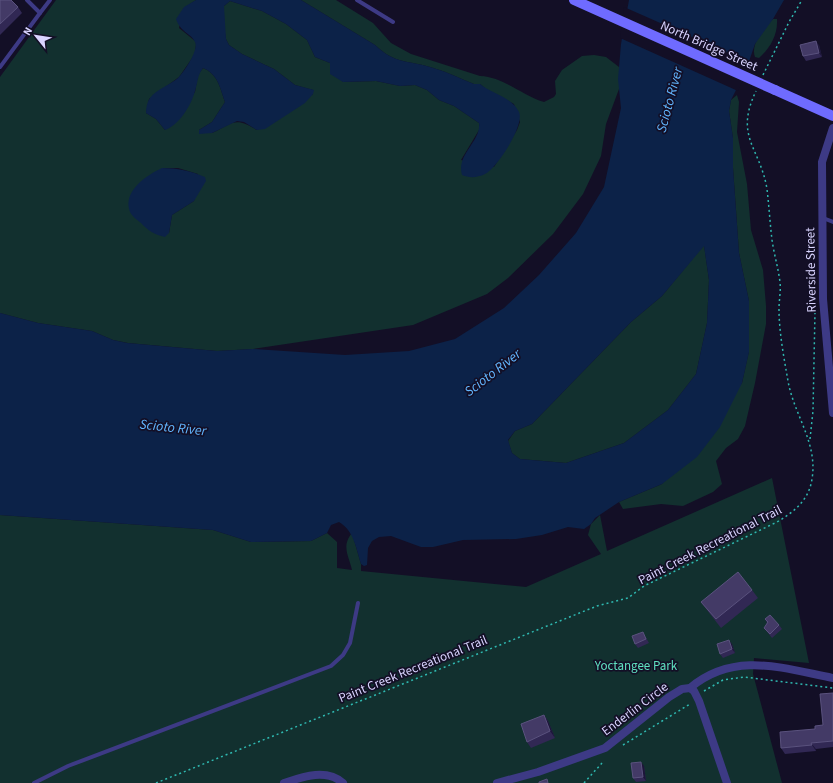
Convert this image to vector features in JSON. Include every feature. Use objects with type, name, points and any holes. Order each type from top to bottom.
[{"type":"main road","name":"North Bridge Street","points":[[574,0],[833,116]]},
{"type":"street","name":"Riverside Street","points":[[833,128],[822,162],[823,300],[833,413]]},
{"type":"street","points":[[824,319],[833,321]]},
{"type":"street","points":[[690,688],[703,676],[736,666],[764,665],[833,678]]},
{"type":"street","name":"Enderlin Circle","points":[[498,783],[538,772],[604,748],[669,697],[682,689],[690,688],[694,691],[699,701],[727,783]]},
{"type":"street","points":[[284,783],[309,776],[322,775],[332,776],[343,783]]},
{"type":"lane","points":[[27,0],[40,13]]},
{"type":"lane","points":[[0,67],[50,0]]},
{"type":"lane","points":[[357,0],[393,22]]},
{"type":"lane","points":[[823,217],[833,222]]},
{"type":"lane","points":[[34,783],[68,766],[332,666],[343,655],[350,643],[358,603]]},
{"type":"path","points":[[763,76],[788,22],[802,0]]},
{"type":"path","name":"Paint Creek Recreational Trail","points":[[156,783],[583,611],[628,598],[644,586],[790,515],[808,495],[812,480],[813,465],[810,441],[788,382],[779,308],[780,283],[773,242],[767,188],[761,165],[750,143],[747,128],[750,107],[756,90]]},
{"type":"path","points":[[810,441],[813,411],[815,305],[818,301],[823,300]]},
{"type":"path","points":[[704,691],[724,680],[744,677],[833,688]]},
{"type":"path","points":[[618,748],[690,704]]},
{"type":"path","points":[[584,783],[602,763]]},
{"type":"green space","points":[[56,0],[196,0],[184,8],[179,28],[195,41],[195,54],[179,77],[149,99],[146,113],[156,119],[165,130],[195,92],[198,75],[203,68],[215,78],[225,102],[212,122],[199,130],[212,133],[234,122],[239,122],[257,130],[313,94],[313,90],[295,85],[274,69],[242,54],[229,45],[226,39],[224,27],[224,6],[230,1],[262,11],[286,24],[307,40],[315,57],[330,63],[343,82],[376,81],[400,86],[415,85],[427,90],[439,100],[454,106],[479,123],[479,130],[461,160],[494,167],[517,130],[520,122],[514,104],[486,89],[480,84],[474,84],[436,69],[395,58],[301,0],[336,0],[373,23],[391,43],[411,54],[480,76],[489,77],[544,102],[554,97],[556,94],[555,81],[562,70],[582,56],[594,55],[606,57],[619,67],[619,89],[606,124],[601,156],[583,194],[553,234],[508,278],[487,294],[413,325],[253,349],[217,351],[128,343],[113,340],[92,331],[38,323],[0,313],[0,77]],"holes":[[[162,168],[178,168],[198,174],[194,201],[172,215],[169,233]]]},
{"type":"green space","points":[[773,19],[777,19],[775,36],[767,50],[759,58],[755,57],[754,47],[756,42]]},
{"type":"green space","points":[[737,95],[739,102],[737,132],[747,184],[751,230],[763,270],[766,306],[766,324],[745,426],[738,439],[726,448],[716,461],[722,484],[713,492],[683,506],[661,504],[623,509],[619,502],[662,484],[742,383],[749,351],[749,301],[739,253],[733,168],[733,138],[729,111],[731,100]]},
{"type":"green space","points":[[704,245],[709,280],[707,323],[696,374],[668,410],[624,443],[566,463],[520,459],[512,453],[508,441],[515,431],[532,424],[631,322],[662,296]]},
{"type":"green space","name":"Yoctangee Park","points":[[772,478],[809,663],[754,658],[753,674],[782,783],[0,783],[0,515],[213,530],[251,542],[311,541],[327,533],[337,542],[337,568],[352,570],[346,547],[352,533],[361,564],[361,571],[526,587],[601,554],[588,535],[591,524],[600,515],[607,551]]},
{"type":"water","points":[[196,0],[301,0],[395,58],[436,69],[474,84],[480,84],[507,99],[519,112],[520,118],[514,136],[503,155],[485,174],[476,177],[467,177],[462,175],[462,161],[479,130],[479,123],[454,106],[439,100],[427,90],[415,85],[400,86],[376,81],[343,82],[330,74],[330,63],[315,57],[307,40],[286,24],[262,11],[230,1],[224,6],[226,39],[229,45],[242,54],[274,69],[295,85],[314,90],[313,94],[305,103],[265,129],[257,130],[244,122],[237,121],[212,133],[199,134],[199,130],[212,122],[225,102],[215,78],[203,68],[193,97],[184,114],[175,124],[165,130],[156,119],[146,113],[147,105],[153,95],[178,78],[184,71],[193,55],[196,46],[195,42],[178,24],[176,19],[184,7]]},
{"type":"water","name":"Scioto River","points":[[629,0],[784,0],[773,19],[755,44],[746,70],[731,100],[729,111],[733,138],[733,168],[739,253],[749,301],[749,352],[742,383],[720,427],[697,457],[662,484],[619,502],[595,518],[591,524],[584,529],[568,527],[542,535],[516,539],[463,540],[433,547],[421,547],[391,536],[379,537],[372,541],[368,548],[367,565],[364,566],[361,564],[351,535],[339,522],[331,525],[327,533],[311,541],[251,542],[213,530],[0,515],[0,313],[38,323],[92,331],[113,340],[127,343],[217,351],[253,349],[345,355],[409,351],[455,339],[504,308],[539,275],[576,233],[604,187],[621,108],[618,79],[621,44]],"holes":[[[704,246],[709,280],[707,323],[696,374],[668,410],[624,443],[566,463],[520,459],[512,453],[508,440],[515,431],[532,424],[631,322],[662,296]]]},
{"type":"water","points":[[162,168],[179,169],[194,173],[205,177],[206,181],[194,201],[172,215],[169,233],[165,237],[155,234],[146,228],[130,212],[128,204],[137,185],[143,179]]},
{"type":"pier","points":[[624,7],[751,63],[738,91],[620,38]]},
{"type":"building","points":[[0,0],[11,0],[18,7],[0,24]]},
{"type":"building","points":[[816,41],[819,53],[803,56],[800,45]]},
{"type":"building","points":[[738,572],[752,590],[716,619],[701,602]]},
{"type":"building","points":[[770,615],[779,625],[770,634],[764,628],[768,622],[765,619]]},
{"type":"building","points":[[643,632],[646,639],[635,644],[632,636]]},
{"type":"building","points":[[729,640],[732,649],[720,654],[717,644]]},
{"type":"building","points":[[833,693],[833,741],[781,748],[780,732],[815,729],[815,726],[823,725],[820,694]]},
{"type":"building","points":[[544,715],[550,731],[527,742],[521,724]]},
{"type":"building","points":[[641,762],[643,777],[633,778],[631,763]]},
{"type":"building","points":[[547,779],[548,783],[539,783],[539,782]]}]
